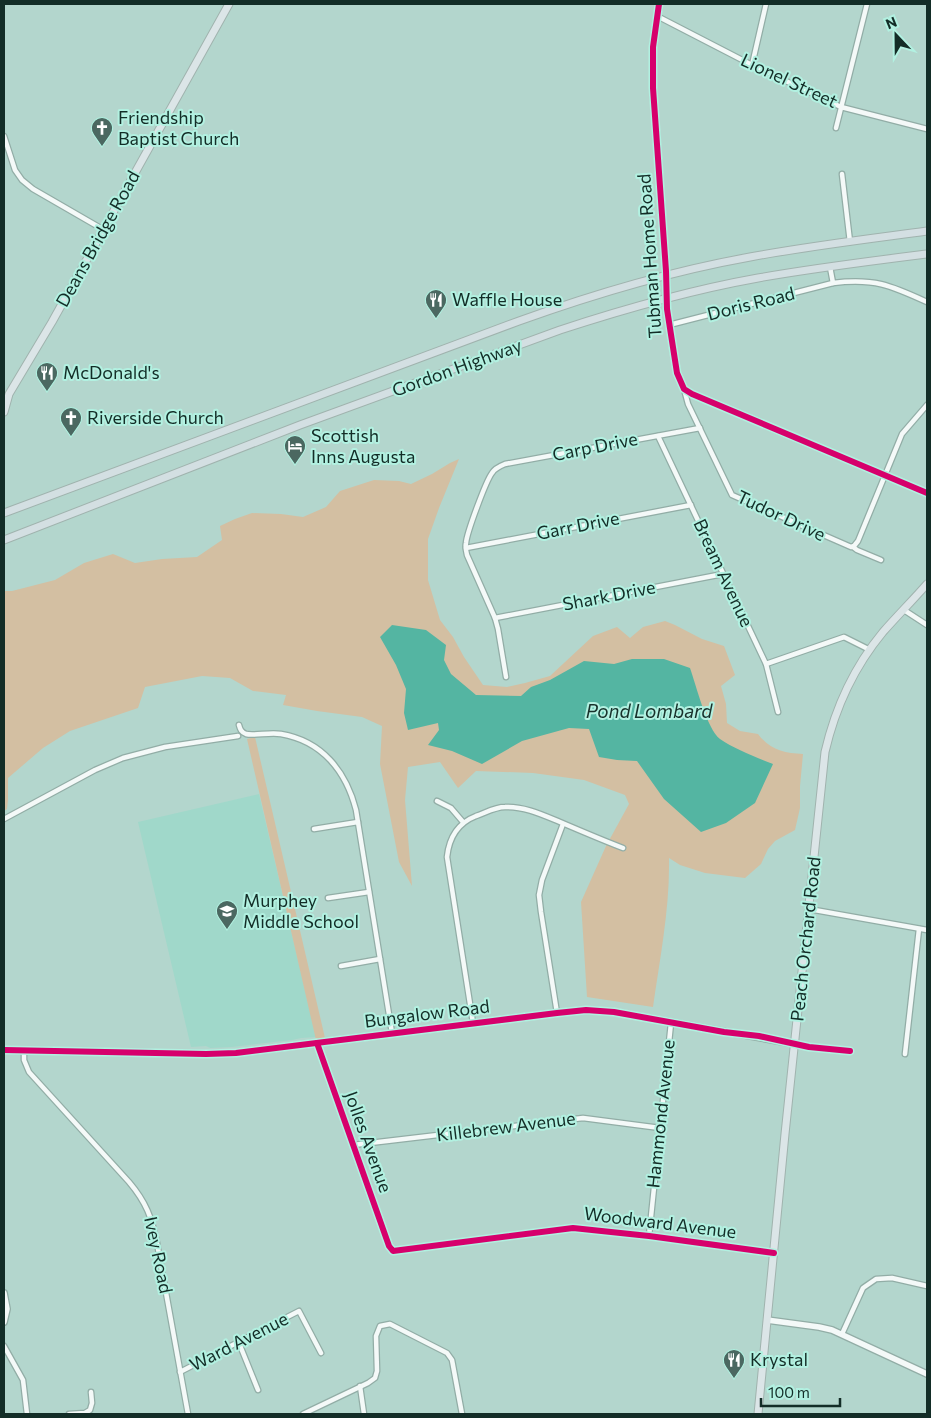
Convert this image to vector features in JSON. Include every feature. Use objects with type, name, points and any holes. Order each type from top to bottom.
[{"type":"highway","name":"Gordon Highway","points":[[4,513],[528,318],[592,296],[666,276],[749,257],[927,231]]},
{"type":"highway","name":"Gordon Highway","points":[[4,540],[300,425],[560,330],[614,313],[757,278],[927,254]]},
{"type":"main road","name":"Deans Bridge Road","points":[[4,412],[6,397],[52,322],[229,4]]},
{"type":"main road","name":"Peach Orchard Road","points":[[758,1414],[825,752],[832,724],[845,692],[870,650],[883,632],[927,584]]},
{"type":"street","name":"Tubman Home Road","points":[[659,4],[653,47],[653,88],[669,325],[677,373],[684,390]]},
{"type":"street","points":[[752,65],[766,4]]},
{"type":"street","points":[[836,128],[867,4]]},
{"type":"street","name":"Lionel Street","points":[[657,16],[752,65],[841,107],[927,129]]},
{"type":"street","points":[[4,136],[5,148],[22,180],[104,230]]},
{"type":"street","points":[[842,174],[850,242]]},
{"type":"street","points":[[830,267],[833,283]]},
{"type":"street","name":"Doris Road","points":[[669,325],[833,283],[851,281],[880,283],[904,291],[927,302]]},
{"type":"street","points":[[684,390],[927,493]]},
{"type":"street","name":"Tudor Drive","points":[[684,390],[688,404],[732,495],[881,560]]},
{"type":"street","points":[[853,547],[858,541],[902,434],[927,405]]},
{"type":"street","name":"Carp Drive","points":[[466,548],[468,534],[488,482],[498,467],[505,464],[700,428]]},
{"type":"street","name":"Bream Avenue","points":[[658,436],[766,664],[778,712]]},
{"type":"street","name":"Garr Drive","points":[[466,548],[691,505]]},
{"type":"street","points":[[466,548],[467,555],[495,618],[506,677]]},
{"type":"street","name":"Shark Drive","points":[[495,618],[723,574]]},
{"type":"street","points":[[904,610],[927,625]]},
{"type":"street","points":[[766,664],[844,638],[870,650]]},
{"type":"street","points":[[239,725],[240,730],[246,734],[280,734],[302,740],[322,752],[347,782],[358,822],[392,1033]]},
{"type":"street","points":[[4,819],[95,770],[123,758],[165,747],[238,736]]},
{"type":"street","points":[[437,801],[451,808],[464,822]]},
{"type":"street","points":[[473,1023],[447,857],[449,843],[464,822],[493,810],[508,807],[522,808],[624,848]]},
{"type":"street","points":[[314,829],[358,822]]},
{"type":"street","points":[[557,1012],[539,895],[542,880],[563,824]]},
{"type":"street","points":[[328,898],[369,892]]},
{"type":"street","points":[[809,908],[927,930]]},
{"type":"street","points":[[905,1054],[919,929]]},
{"type":"street","points":[[341,966],[380,959]]},
{"type":"street","name":"Bungalow Road","points":[[4,1050],[236,1053],[557,1012],[598,1010],[758,1036],[809,1047],[850,1051]]},
{"type":"street","name":"Hammond Avenue","points":[[649,1236],[671,1023]]},
{"type":"street","name":"Jolles Avenue","points":[[317,1043],[389,1246],[393,1251]]},
{"type":"street","name":"Ivey Road","points":[[24,1050],[24,1060],[29,1072],[138,1192],[148,1209],[158,1243],[188,1414]]},
{"type":"street","name":"Killebrew Avenue","points":[[353,1145],[583,1118],[660,1128]]},
{"type":"street","name":"Woodward Avenue","points":[[393,1251],[573,1228],[774,1253]]},
{"type":"street","points":[[842,1334],[863,1288],[876,1279],[892,1278],[927,1286]]},
{"type":"street","points":[[4,1293],[7,1309],[4,1322]]},
{"type":"street","name":"Ward Avenue","points":[[180,1372],[299,1311],[321,1353]]},
{"type":"street","points":[[767,1320],[819,1327],[842,1334],[927,1374]]},
{"type":"street","points":[[303,1414],[375,1378],[377,1371],[376,1336],[380,1326],[390,1324],[447,1353],[452,1360],[462,1414]]},
{"type":"street","points":[[239,1343],[258,1390]]},
{"type":"street","points":[[4,1346],[23,1380],[27,1414]]},
{"type":"street","points":[[360,1386],[364,1414]]},
{"type":"street","points":[[69,1414],[85,1413],[90,1410],[92,1403],[91,1392]]},
{"type":"shaded area","points":[[459,459],[428,539],[428,580],[440,620],[483,685],[507,687],[550,676],[593,636],[617,627],[630,638],[643,627],[665,621],[702,639],[724,646],[735,675],[721,686],[726,704],[727,723],[740,731],[758,734],[767,744],[778,750],[803,754],[800,808],[795,830],[775,841],[768,849],[761,864],[745,878],[705,873],[680,865],[669,858],[666,914],[653,1007],[587,997],[581,902],[606,846],[629,804],[625,795],[584,780],[533,773],[476,771],[458,788],[440,762],[408,767],[405,800],[412,886],[399,862],[380,764],[382,726],[362,717],[283,705],[286,695],[253,691],[230,678],[202,676],[145,687],[138,708],[70,731],[43,748],[8,778],[7,809],[4,811],[4,591],[12,591],[55,580],[84,563],[113,554],[135,563],[197,557],[222,540],[220,526],[235,519],[252,513],[303,517],[326,507],[340,491],[374,480],[399,481],[411,484]]},
{"type":"shaded area","points":[[255,737],[325,1038],[316,1040],[247,739]]},
{"type":"shaded area","name":"Murphey Middle School","points":[[259,794],[316,1037],[231,1047],[191,1047],[138,822]]},
{"type":"water","name":"Pond Lombard","points":[[392,625],[426,630],[446,645],[444,660],[451,674],[476,695],[521,696],[531,687],[550,680],[584,661],[614,664],[632,659],[664,659],[690,668],[706,717],[715,734],[732,746],[773,764],[755,803],[726,823],[701,832],[664,799],[637,761],[599,757],[589,729],[569,728],[522,741],[482,764],[452,751],[428,745],[439,730],[438,723],[408,730],[404,713],[406,689],[396,665],[380,637]]},
{"type":"cycle path","points":[[659,4],[653,47],[653,88],[667,309],[677,373],[684,389],[927,493]]},
{"type":"cycle path","points":[[4,1050],[236,1053],[586,1010],[614,1012],[724,1032],[759,1036],[809,1047],[850,1051]]},
{"type":"cycle path","points":[[317,1043],[389,1246],[393,1251],[573,1228],[774,1253]]},
{"type":"place","name":"Friendship Baptist Church","points":[[102,147]]},
{"type":"place","name":"Waffle House","points":[[436,319]]},
{"type":"place","name":"McDonald's","points":[[47,392]]},
{"type":"place","name":"Riverside Church","points":[[71,437]]},
{"type":"place","name":"Scottish Inns Augusta","points":[[295,465]]},
{"type":"place","name":"Murphey Middle School","points":[[227,930]]},
{"type":"place","name":"Krystal","points":[[734,1379]]}]
